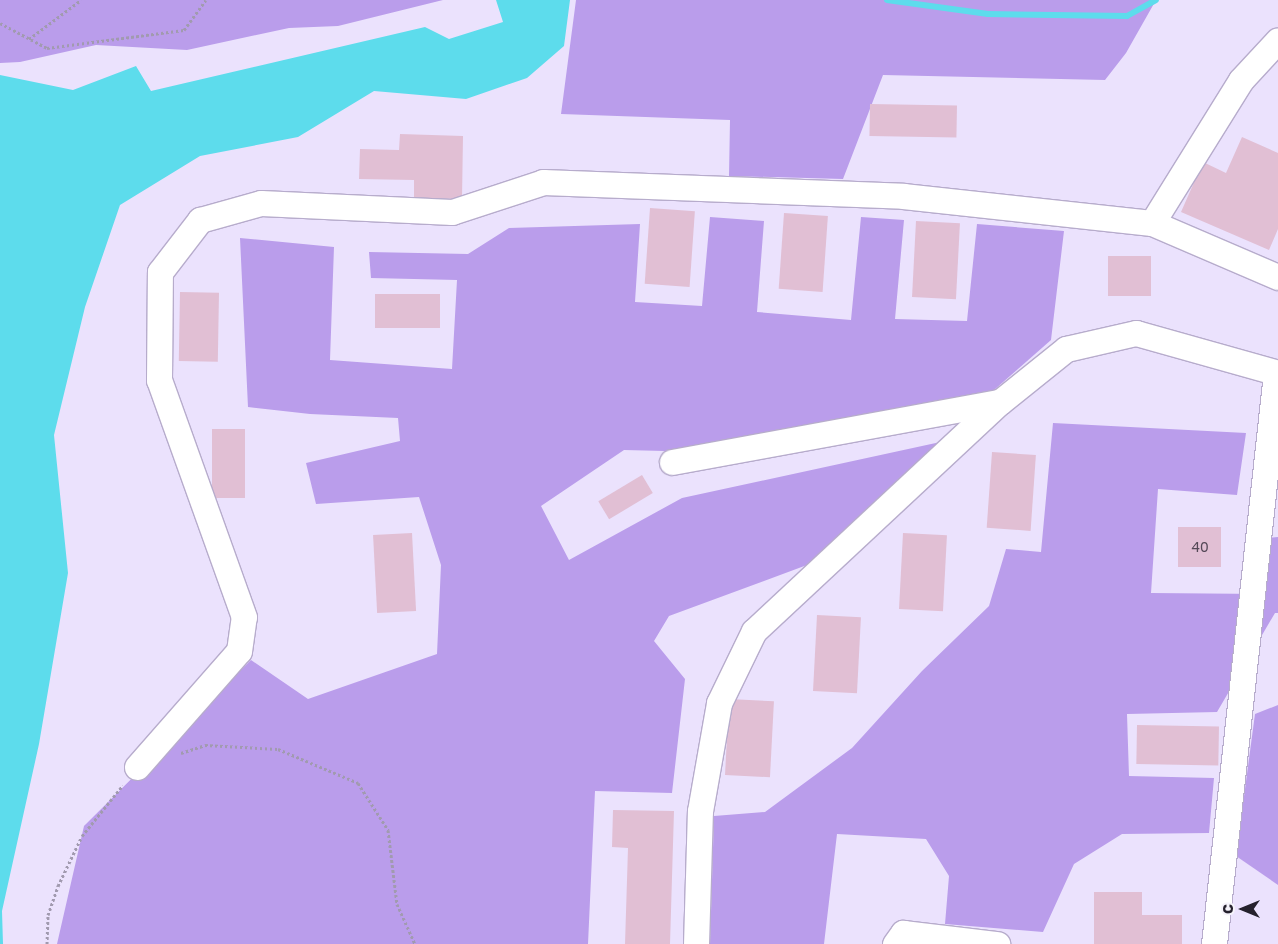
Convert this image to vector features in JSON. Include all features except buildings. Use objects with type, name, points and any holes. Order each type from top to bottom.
[{"type":"lane","points":[[1152,223],[1241,80],[1278,40]]},
{"type":"lane","points":[[137,767],[239,651],[244,617],[159,380],[160,272],[200,220],[260,203],[452,212],[543,182],[903,196],[1152,223],[1278,276]]},
{"type":"lane","points":[[696,944],[700,811],[720,703],[754,632],[1000,402],[1066,349],[1136,333],[1277,373],[1214,944]]},
{"type":"lane","points":[[672,462],[1000,402]]},
{"type":"lane","points":[[895,944],[903,933],[997,944]]},
{"type":"path","points":[[29,39],[80,0]]},
{"type":"path","points":[[0,23],[47,48],[184,30],[206,0]]},
{"type":"path","points":[[180,753],[205,745],[278,749],[358,782],[388,830],[397,904],[415,944]]},
{"type":"path","points":[[47,944],[48,915],[58,886],[82,836],[137,767]]},
{"type":"shaded area","points":[[0,0],[443,0],[338,26],[289,28],[187,50],[96,45],[20,62],[0,63]]},
{"type":"shaded area","points":[[576,0],[1156,0],[1126,53],[1105,80],[883,75],[843,179],[729,176],[730,120],[561,114]]},
{"type":"shaded area","points":[[710,217],[764,221],[757,312],[851,320],[861,217],[904,220],[895,319],[967,321],[977,224],[1064,231],[1051,340],[994,390],[665,451],[624,450],[541,506],[569,560],[682,498],[945,441],[807,565],[669,616],[654,641],[685,679],[672,793],[595,791],[588,944],[57,944],[84,826],[251,660],[308,699],[437,654],[441,565],[419,497],[316,504],[306,463],[400,441],[398,418],[310,414],[248,407],[240,238],[334,247],[330,360],[452,369],[457,280],[371,278],[369,252],[468,254],[509,228],[640,224],[635,302],[702,306]]},
{"type":"shaded area","points":[[1053,423],[1246,433],[1237,495],[1158,489],[1151,593],[1264,594],[1268,538],[1278,537],[1278,613],[1275,613],[1217,712],[1127,714],[1129,776],[1214,778],[1209,833],[1122,834],[1074,864],[1043,932],[945,924],[949,876],[926,839],[837,834],[824,944],[710,944],[714,816],[765,812],[852,748],[922,671],[989,606],[1006,549],[1041,552]]},
{"type":"shaded area","points":[[1278,705],[1278,885],[1236,856],[1255,714]]},
{"type":"water","points":[[496,0],[570,0],[564,46],[527,78],[466,99],[374,91],[298,137],[200,156],[120,205],[85,307],[54,435],[68,573],[39,744],[2,911],[3,944],[0,944],[0,75],[73,90],[136,66],[151,91],[425,27],[449,39],[503,22]]},
{"type":"waterway","points":[[887,0],[988,14],[1127,16],[1156,0]]}]
